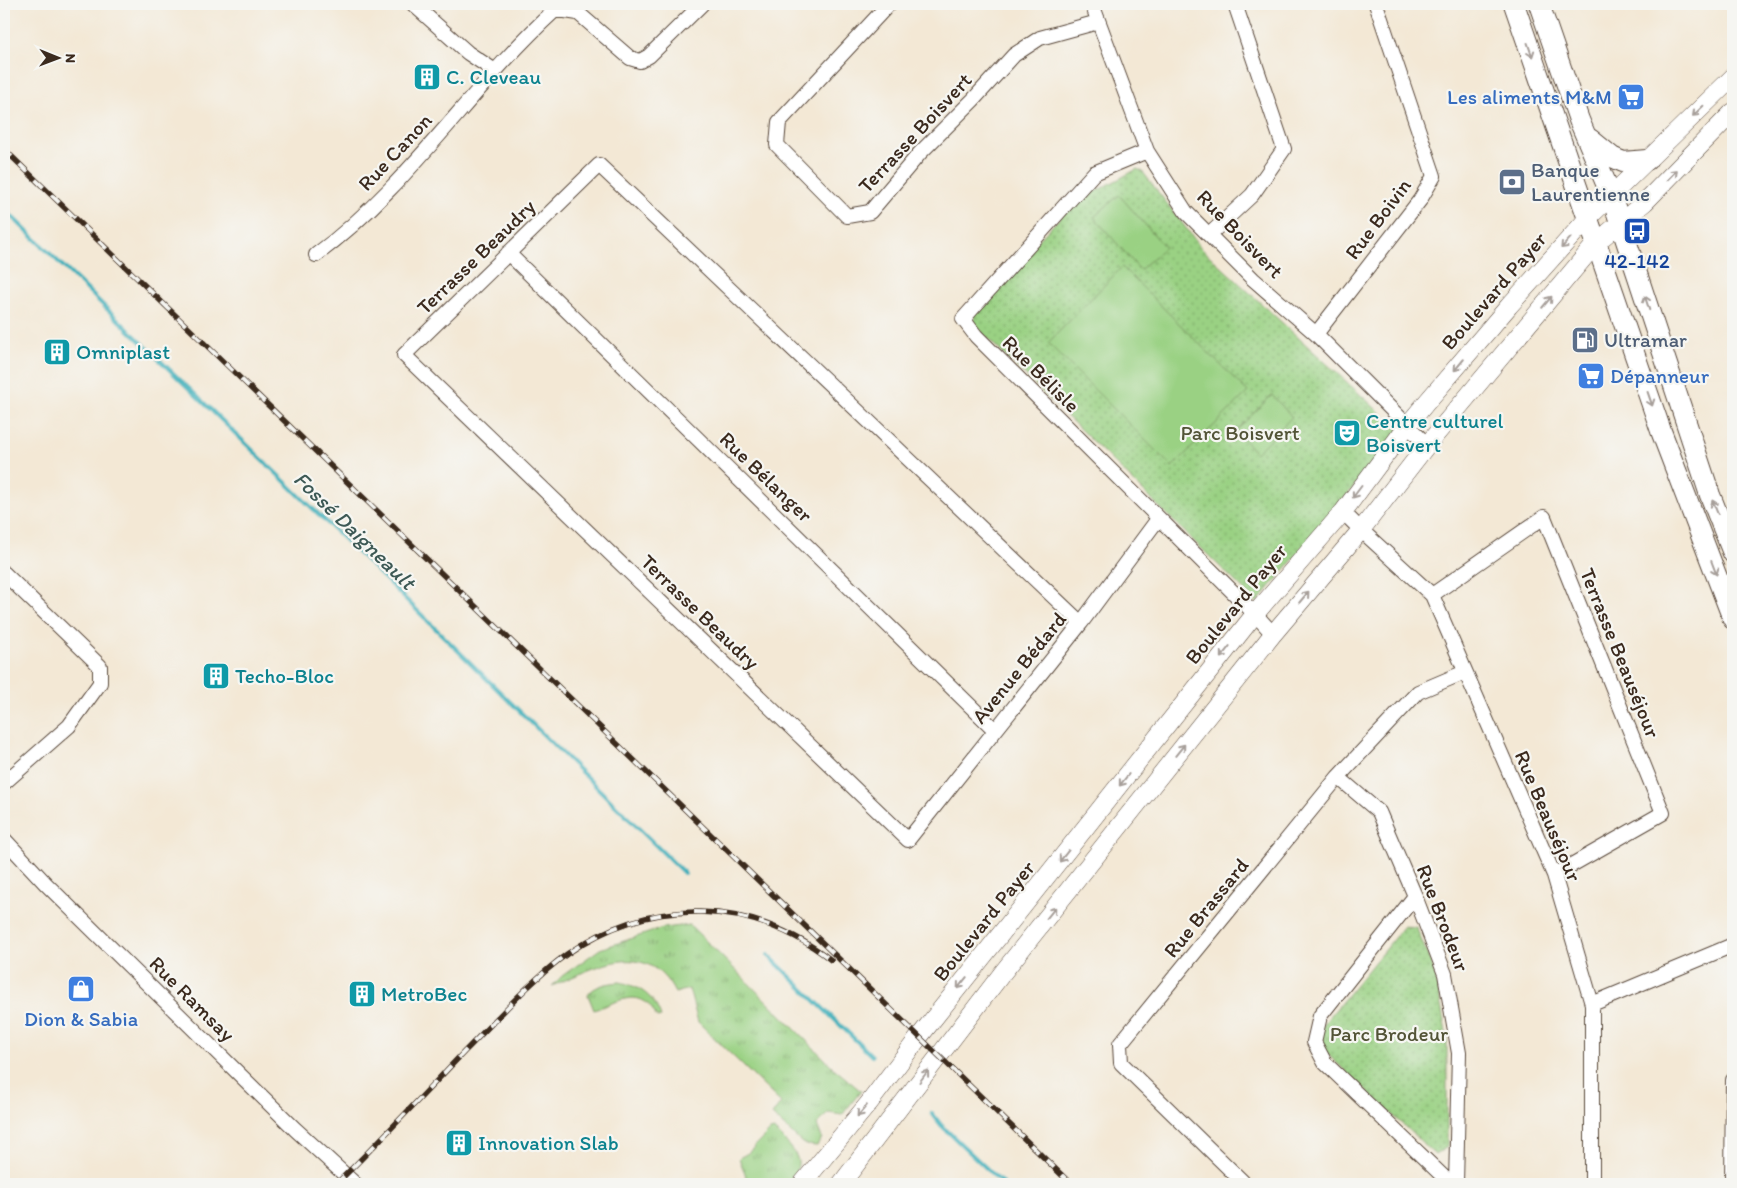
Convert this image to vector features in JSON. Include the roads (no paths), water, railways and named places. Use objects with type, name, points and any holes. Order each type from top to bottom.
[{"type":"main road","points":[[1514,4],[1661,431],[1733,619]]},
{"type":"main road","points":[[1539,4],[1579,120],[1611,195],[1710,495],[1733,552]]},
{"type":"main road","points":[[1587,137],[1612,157],[1623,162],[1648,160]]},
{"type":"street","points":[[414,4],[468,53],[495,71]]},
{"type":"street","name":"Rue Canon","points":[[316,255],[336,240],[376,203],[495,71],[554,11],[565,10],[578,13],[630,58],[640,60],[649,56],[702,4]]},
{"type":"street","name":"Terrasse Boisvert","points":[[889,4],[779,122],[778,145],[847,216],[870,212],[920,153],[973,100],[1014,54],[1040,38],[1098,22]]},
{"type":"street","name":"Rue Boisvert","points":[[1092,4],[1147,152],[1186,212],[1253,279],[1316,334],[1427,445]]},
{"type":"street","points":[[1209,235],[1252,195],[1284,150],[1235,4]]},
{"type":"street","name":"Rue Boivin","points":[[1316,334],[1420,200],[1434,176],[1376,4]]},
{"type":"street","name":"Boulevard Payer","points":[[802,1184],[869,1103],[919,1037],[1002,935],[1255,614],[1343,512],[1407,426],[1495,322],[1588,218],[1733,77]]},
{"type":"street","points":[[841,1184],[1020,951],[1273,634],[1361,530],[1427,445],[1597,242],[1645,202],[1733,112]]},
{"type":"street","name":"Rue Bélisle","points":[[1147,152],[1094,173],[963,319],[976,336],[1273,634]]},
{"type":"street","name":"Terrasse Beaudry","points":[[908,840],[404,355],[599,165],[1081,623]]},
{"type":"street","name":"Rue Bélanger","points":[[508,253],[995,730]]},
{"type":"street","points":[[1495,322],[1516,339]]},
{"type":"street","name":"Rue Beauséjour","points":[[1343,512],[1432,595],[1554,875],[1592,1004],[1592,1184]]},
{"type":"street","name":"Terrasse Beauséjour","points":[[1432,595],[1544,517],[1664,812],[1554,875]]},
{"type":"street","name":"Avenue Bédard","points":[[908,840],[1081,623],[1158,519]]},
{"type":"street","points":[[4,573],[100,666],[100,683],[69,726],[4,783]]},
{"type":"street","name":"Rue Brassard","points":[[1246,1184],[1121,1063],[1120,1044],[1338,777],[1418,692],[1465,672]]},
{"type":"street","name":"Rue Brodeur","points":[[1338,777],[1379,812],[1446,974],[1459,1053],[1456,1184]]},
{"type":"street","name":"Rue Ramsay","points":[[4,839],[46,884],[295,1129],[355,1184]]},
{"type":"street","points":[[1415,896],[1320,1016],[1314,1042],[1324,1063],[1451,1184]]},
{"type":"street","points":[[1002,935],[1020,951]]},
{"type":"street","points":[[1592,1004],[1733,945]]},
{"type":"street","points":[[1732,1184],[1733,1080]]},
{"type":"waterway","name":"Fossé Daigneault","points":[[4,209],[374,568],[684,873]]},
{"type":"waterway","name":"Fossé Daigneault","points":[[768,955],[872,1056]]},
{"type":"waterway","name":"Fossé Daigneault","points":[[932,1113],[941,1125],[1003,1184]]},
{"type":"railway","points":[[4,149],[1071,1184]]},
{"type":"railway","points":[[336,1184],[528,988],[567,954],[599,935],[632,922],[666,914],[700,912],[734,916],[768,925],[800,940],[831,960]]},
{"type":"place","name":"C. Cleveau","points":[[427,77]]},
{"type":"place","name":"Les aliments M&M","points":[[1631,97]]},
{"type":"place","name":"Banque Laurentienne","points":[[1512,182]]},
{"type":"place","name":"42-142","points":[[1637,231]]},
{"type":"place","name":"Ultramar","points":[[1585,340]]},
{"type":"place","name":"Omniplast","points":[[57,352]]},
{"type":"place","name":"Dépanneur","points":[[1591,376]]},
{"type":"place","name":"Centre culturel Boisvert","points":[[1347,433]]},
{"type":"place","name":"Techo-Bloc","points":[[216,676]]},
{"type":"place","name":"Dion & Sabia","points":[[81,989]]},
{"type":"place","name":"MetroBec","points":[[362,994]]},
{"type":"place","name":"Innovation Slab","points":[[459,1143]]},
{"type":"park label","name":"Parc Boisvert","points":[[1240,433]]},
{"type":"park label","name":"Parc Brodeur","points":[[1389,1034]]}]
